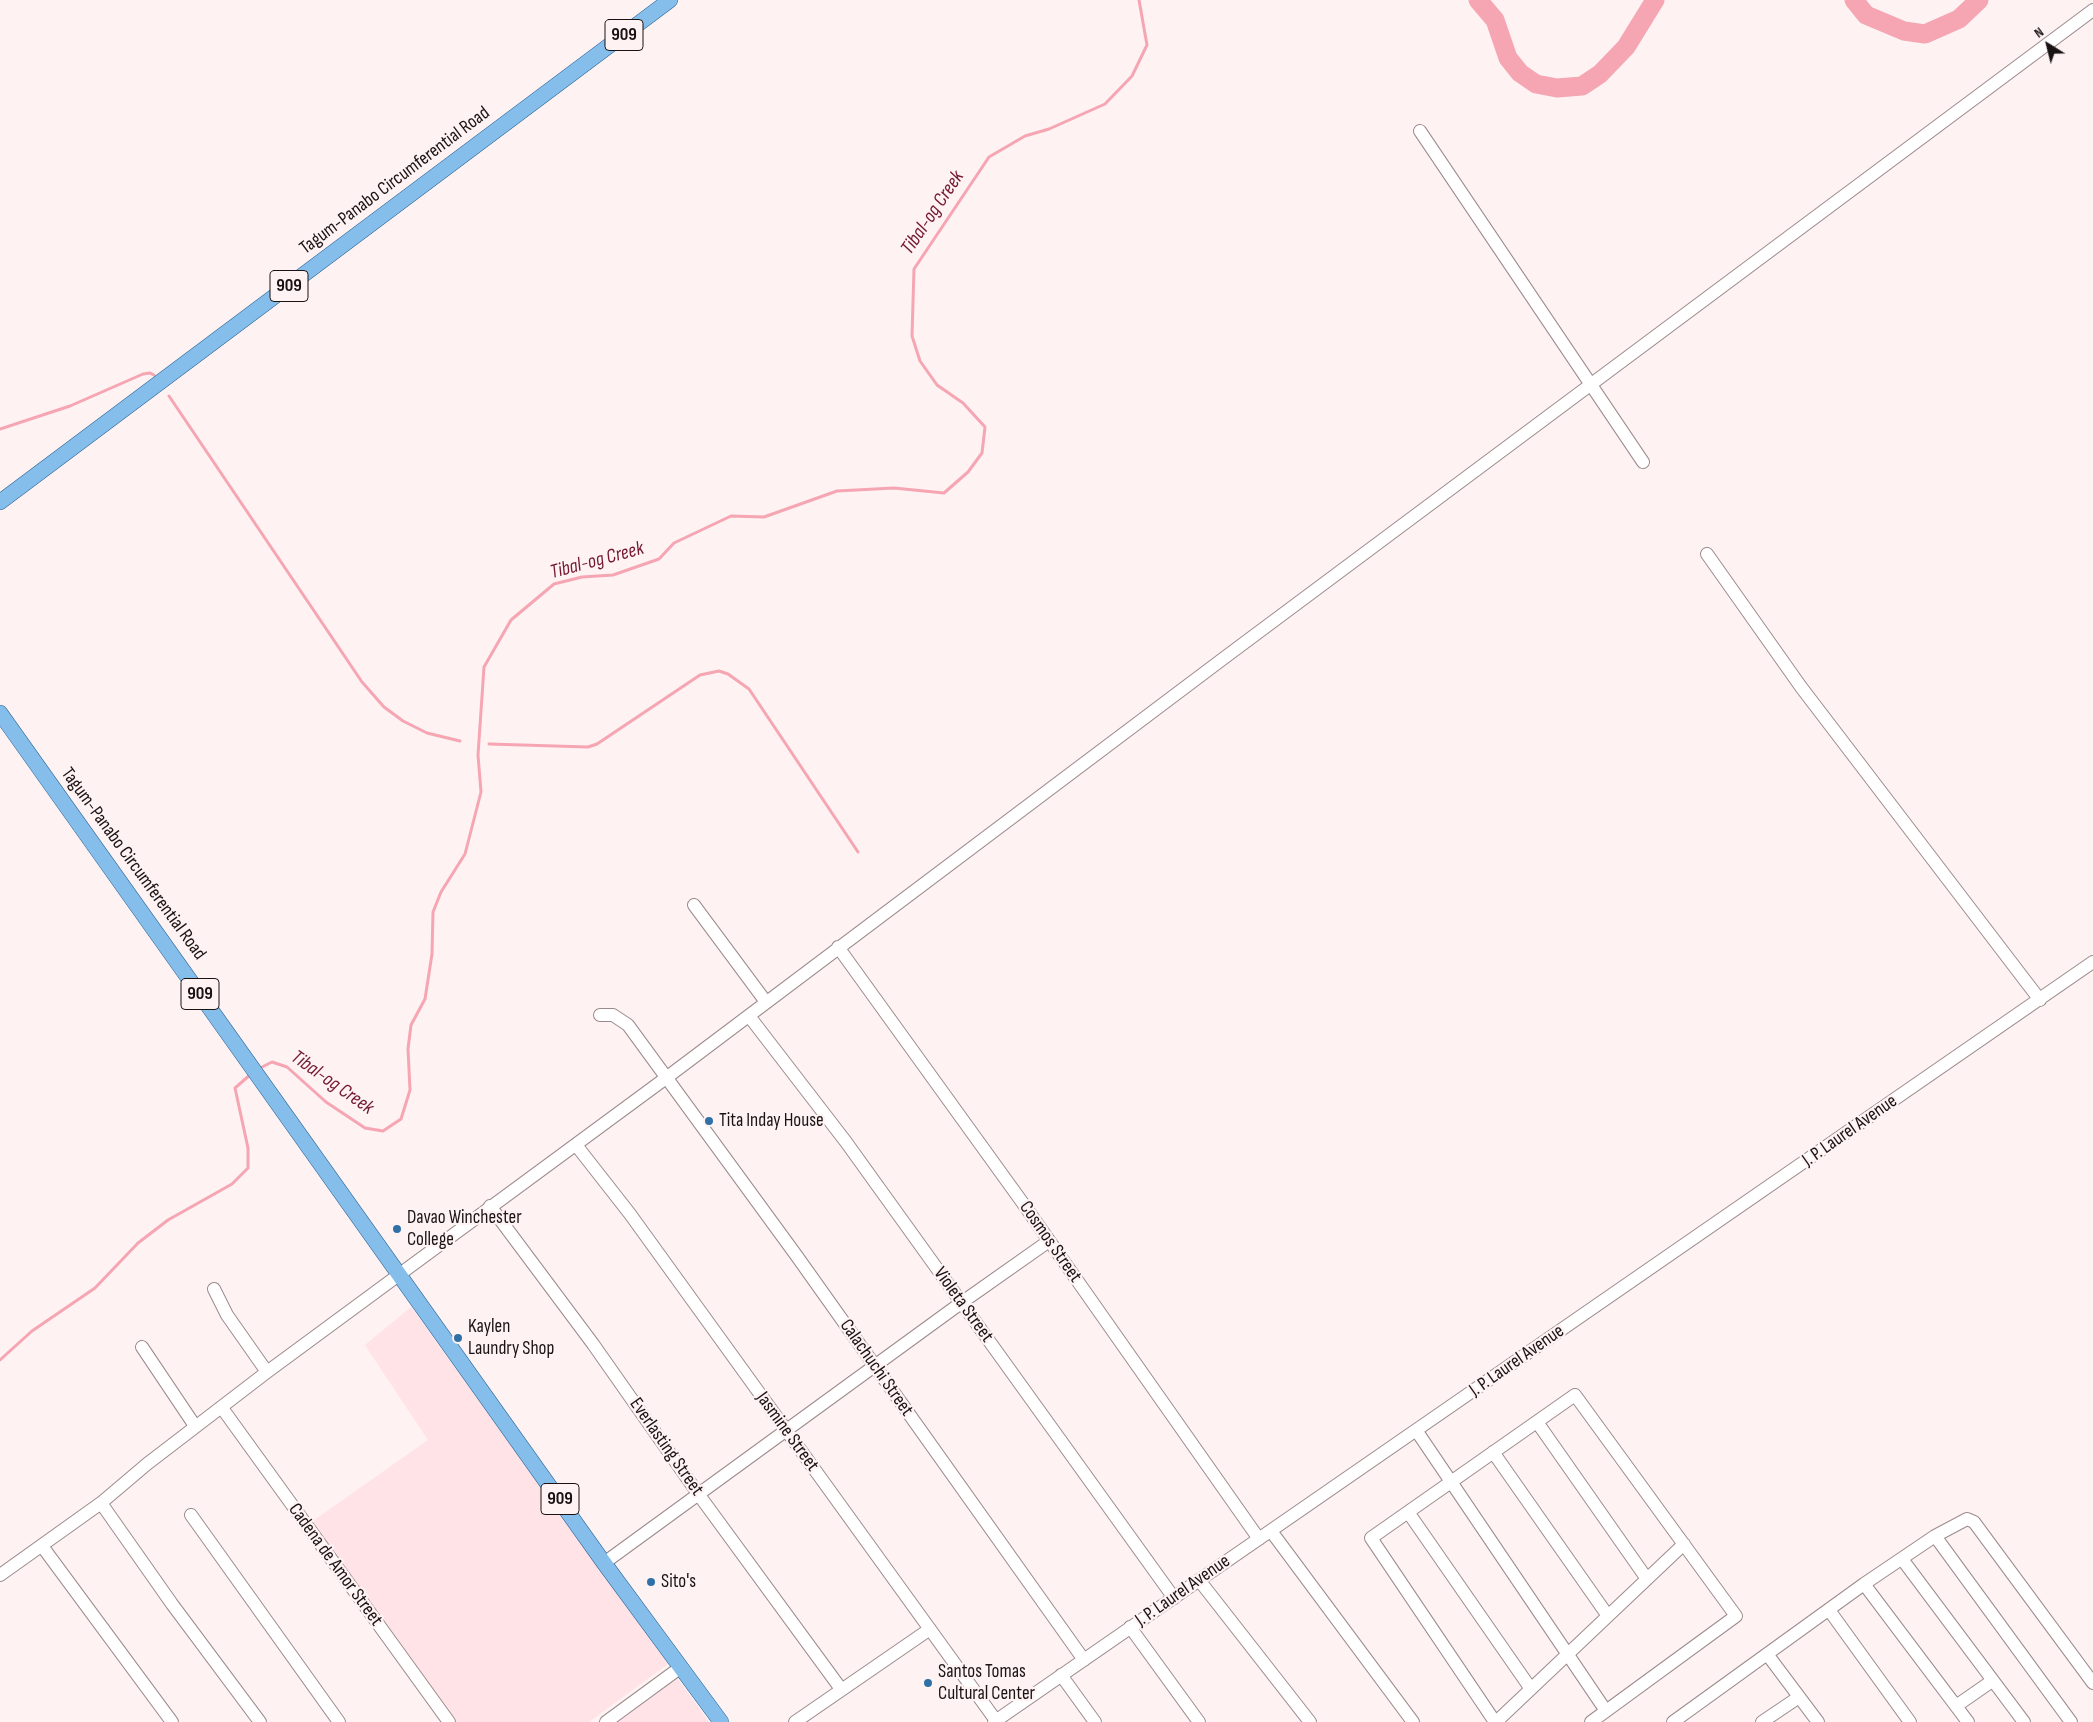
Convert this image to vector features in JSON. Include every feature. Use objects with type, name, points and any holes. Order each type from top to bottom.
[{"type":"main road","name":"Tagum-Panabo Circumferential Road","points":[[0,502],[670,0]]},
{"type":"main road","name":"Tagum-Panabo Circumferential Road","points":[[0,714],[401,1274],[604,1563],[721,1722]]},
{"type":"street","points":[[0,1575],[101,1503],[195,1426],[222,1408],[267,1372],[666,1078],[838,947],[2093,10]]},
{"type":"street","points":[[1420,131],[1643,462]]},
{"type":"street","points":[[1706,554],[1801,687],[2040,1000]]},
{"type":"street","points":[[694,905],[766,1002]]},
{"type":"street","name":"Cosmos Street","points":[[838,947],[1050,1241],[1258,1539]]},
{"type":"street","name":"J. P. Laurel Avenue","points":[[995,1721],[2093,962]]},
{"type":"street","name":"Calachuchi Street","points":[[600,1015],[613,1015],[628,1024],[796,1255],[1084,1660]]},
{"type":"street","name":"Violeta Street","points":[[749,1016],[846,1142],[1174,1598]]},
{"type":"street","name":"Jasmine Street","points":[[576,1145],[630,1214],[995,1721]]},
{"type":"street","name":"Everlasting Street","points":[[490,1206],[593,1344],[699,1495],[841,1689]]},
{"type":"street","points":[[604,1563],[961,1302],[1050,1241]]},
{"type":"street","points":[[214,1289],[227,1315],[267,1372]]},
{"type":"street","points":[[142,1346],[195,1426]]},
{"type":"street","points":[[1591,1722],[1736,1616],[1684,1544],[1575,1395],[1371,1538],[1495,1722],[1684,1544]]},
{"type":"street","name":"Cadena de Amor Street","points":[[222,1408],[449,1722]]},
{"type":"street","points":[[1537,1422],[1647,1579]]},
{"type":"street","points":[[1416,1430],[1606,1711]]},
{"type":"street","points":[[1493,1452],[1608,1616]]},
{"type":"street","points":[[101,1503],[172,1604],[260,1722]]},
{"type":"street","points":[[1408,1512],[1531,1689]]},
{"type":"street","points":[[191,1515],[337,1721]]},
{"type":"street","points":[[1673,1722],[1864,1584],[1935,1536],[1963,1520],[1974,1522],[2093,1683]]},
{"type":"street","points":[[1271,1531],[1414,1722]]},
{"type":"street","points":[[1935,1536],[2071,1722]]},
{"type":"street","points":[[42,1546],[172,1722]]},
{"type":"street","points":[[1902,1559],[2024,1722]]},
{"type":"street","points":[[1199,1580],[1310,1722]]},
{"type":"street","points":[[1864,1584],[1968,1722]]},
{"type":"street","points":[[1828,1610],[1910,1722]]},
{"type":"street","points":[[1130,1627],[1199,1722]]},
{"type":"street","points":[[795,1722],[930,1629]]},
{"type":"street","points":[[1767,1654],[1818,1722]]},
{"type":"street","points":[[606,1722],[681,1667]]},
{"type":"street","points":[[1061,1675],[1095,1722]]},
{"type":"street","points":[[1956,1706],[1992,1681]]},
{"type":"street","points":[[1762,1722],[1799,1697]]},
{"type":"shaded area","points":[[411,1307],[668,1664],[589,1722],[456,1722],[310,1523],[428,1440],[365,1345]]},
{"type":"shaded area","points":[[677,1678],[709,1722],[617,1722]]},
{"type":"waterway","name":"Tibal-og Creek","points":[[258,1069],[272,1062],[287,1067],[326,1102],[365,1128],[383,1131],[401,1119],[410,1090],[408,1049],[411,1025],[425,999],[432,954],[433,912],[441,892],[465,854],[481,792],[478,755],[484,667],[511,620],[554,584],[582,577],[613,575],[659,559],[674,543],[731,516],[764,517],[837,491],[894,488],[944,493],[968,472],[982,453],[985,427],[963,403],[937,385],[920,361],[912,336],[914,269],[989,157],[1025,136],[1049,129],[1105,104],[1132,76],[1147,45],[1139,0]]},
{"type":"waterway","points":[[1478,0],[1495,20],[1508,58],[1520,73],[1536,84],[1557,88],[1582,86],[1600,74],[1626,47],[1655,0]]},
{"type":"waterway","points":[[1854,0],[1866,15],[1904,31],[1925,34],[1959,19],[1979,0]]},
{"type":"waterway","points":[[0,429],[70,406],[143,374],[150,373],[154,375]]},
{"type":"waterway","points":[[169,396],[362,682],[384,707],[403,721],[427,733],[460,741]]},
{"type":"waterway","points":[[489,744],[588,747],[597,744],[700,675],[719,671],[728,674],[749,689],[858,852]]},
{"type":"waterway","name":"Tibal-og Creek","points":[[0,1360],[32,1331],[95,1288],[138,1243],[168,1220],[232,1184],[248,1168],[248,1148],[235,1088],[251,1074]]},
{"type":"place","name":"Tita Inday House","points":[[709,1121]]},
{"type":"place","name":"Davao Winchester College","points":[[397,1229]]},
{"type":"place","name":"Kaylen Laundry Shop","points":[[458,1338]]},
{"type":"place","name":"Sito's","points":[[651,1582]]},
{"type":"place","name":"Santos Tomas Cultural Center","points":[[928,1683]]}]
